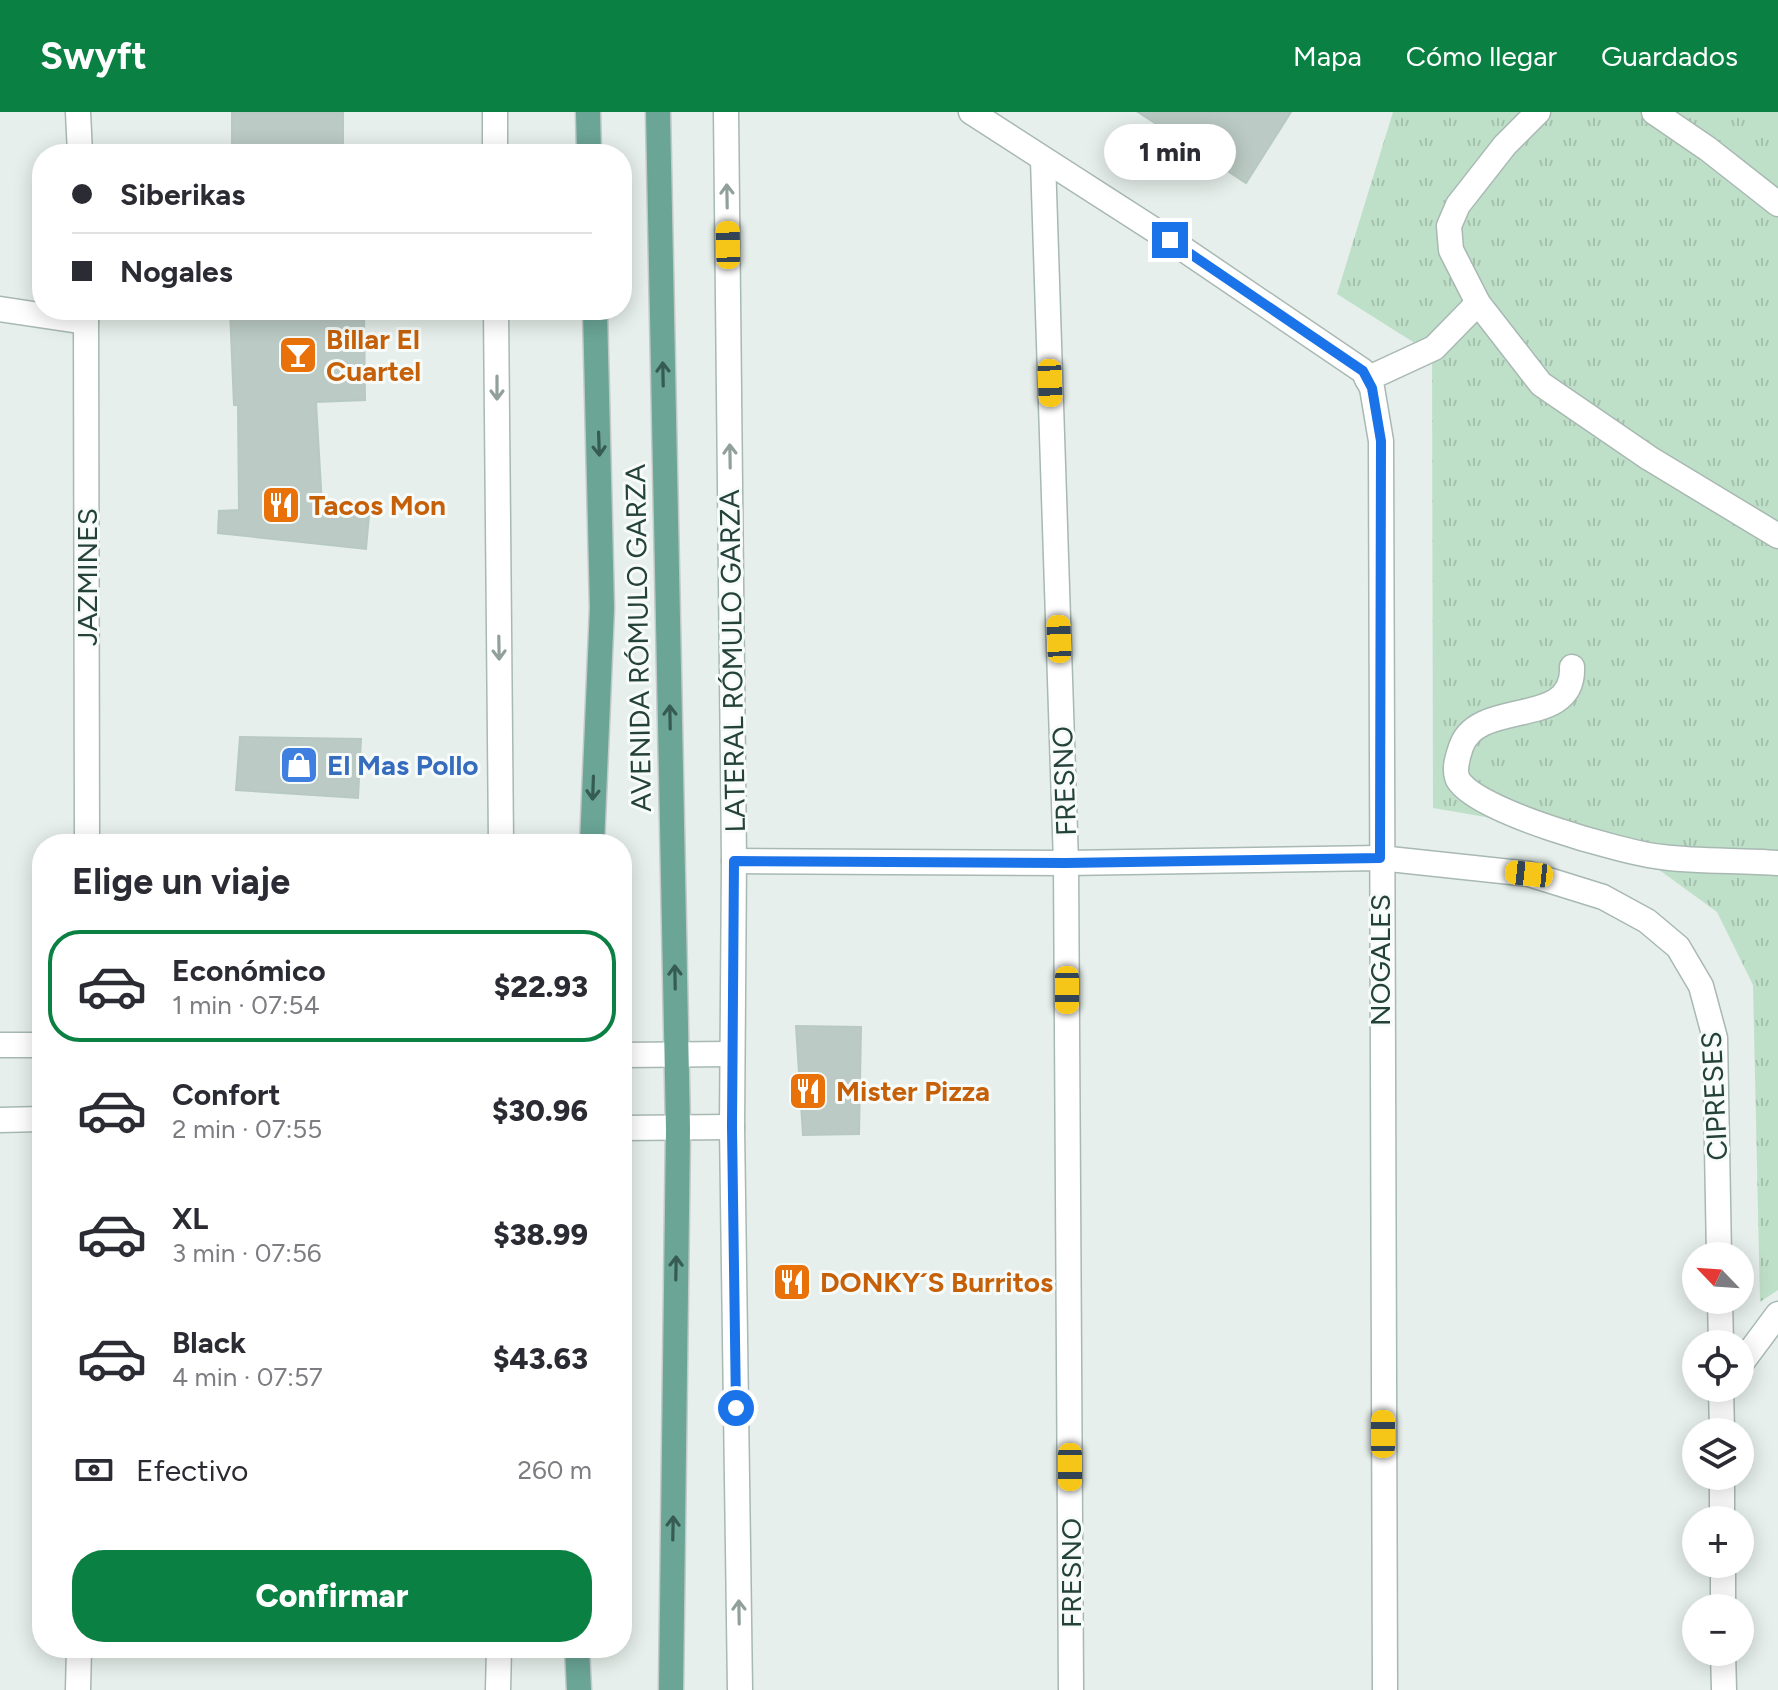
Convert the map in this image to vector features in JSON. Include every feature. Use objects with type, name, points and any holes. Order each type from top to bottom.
[{"type":"main road","points":[[588,112],[589,144]]},
{"type":"main road","name":"AVENIDA RÓMULO GARZA","points":[[658,112],[678,1129],[671,1690]]},
{"type":"main road","name":"AVENIDA RÓMULO GARZA","points":[[592,834],[602,608],[595,320]]},
{"type":"main road","points":[[577,1658],[579,1690]]},
{"type":"street","points":[[78,112],[80,144]]},
{"type":"street","points":[[495,112],[495,144]]},
{"type":"street","name":"LATERAL RÓMULO GARZA","points":[[726,112],[734,861],[732,1127],[740,1690]]},
{"type":"street","points":[[971,112],[1170,240],[1363,371],[1367,379],[1434,348],[1478,303]]},
{"type":"street","points":[[1538,112],[1505,145],[1467,193],[1449,226],[1451,250],[1478,303],[1541,384],[1649,458],[1778,536]]},
{"type":"street","points":[[1654,112],[1708,149],[1778,204]]},
{"type":"street","name":"FRESNO","points":[[1043,160],[1066,863],[1071,1690]]},
{"type":"street","points":[[0,309],[32,312]]},
{"type":"street","name":"JAZMINES","points":[[86,320],[87,834]]},
{"type":"street","points":[[496,320],[501,834]]},
{"type":"street","name":"NOGALES","points":[[1367,379],[1372,388],[1381,441],[1385,1690]]},
{"type":"street","points":[[1572,667],[1573,679],[1566,694],[1549,705],[1480,723],[1465,734],[1456,762],[1456,775],[1461,786],[1498,809],[1612,846],[1662,857],[1778,863]]},
{"type":"street","name":"CIPRESES","points":[[734,861],[1066,863],[1380,858],[1529,874],[1603,897],[1647,921],[1678,947],[1701,986],[1715,1038],[1719,1242]]},
{"type":"street","points":[[0,1045],[32,1045]]},
{"type":"street","points":[[632,1055],[732,1054]]},
{"type":"street","points":[[0,1120],[32,1119]]},
{"type":"street","points":[[632,1128],[732,1127]]},
{"type":"street","points":[[1754,1346],[1778,1314]]},
{"type":"street","points":[[78,1690],[79,1658]]},
{"type":"street","points":[[498,1690],[499,1658]]},
{"type":"street","points":[[1723,1666],[1724,1690]]},
{"type":"green space","points":[[1393,112],[1778,112],[1778,1290],[1760,1302],[1753,985],[1717,912],[1618,840],[1433,808],[1432,354],[1337,294]]},
{"type":"building","points":[[232,112],[343,112],[343,144],[232,144]]},
{"type":"building","points":[[1138,112],[1291,112],[1246,183]]},
{"type":"building","points":[[230,320],[364,320],[365,400],[316,402],[322,506],[370,504],[366,549],[218,533],[219,511],[239,510],[238,405],[234,405]]},
{"type":"building","name":"El Mas Pollo","points":[[240,737],[361,739],[358,798],[236,790]]},
{"type":"building","points":[[796,1026],[861,1027],[859,1134],[803,1135]]},
{"type":"place","name":"Billar El Cuartel","points":[[298,355]]},
{"type":"place","name":"Tacos Mon","points":[[281,505]]},
{"type":"place","name":"El Mas Pollo","points":[[299,765]]},
{"type":"place","name":"Mister Pizza","points":[[808,1091]]},
{"type":"place","name":"DONKY´S Burritos","points":[[792,1282]]},
{"type":"route","points":[[736,1408],[732,1127],[734,861],[1066,863],[1380,858],[1381,441],[1372,388],[1363,371],[1170,240]]}]
